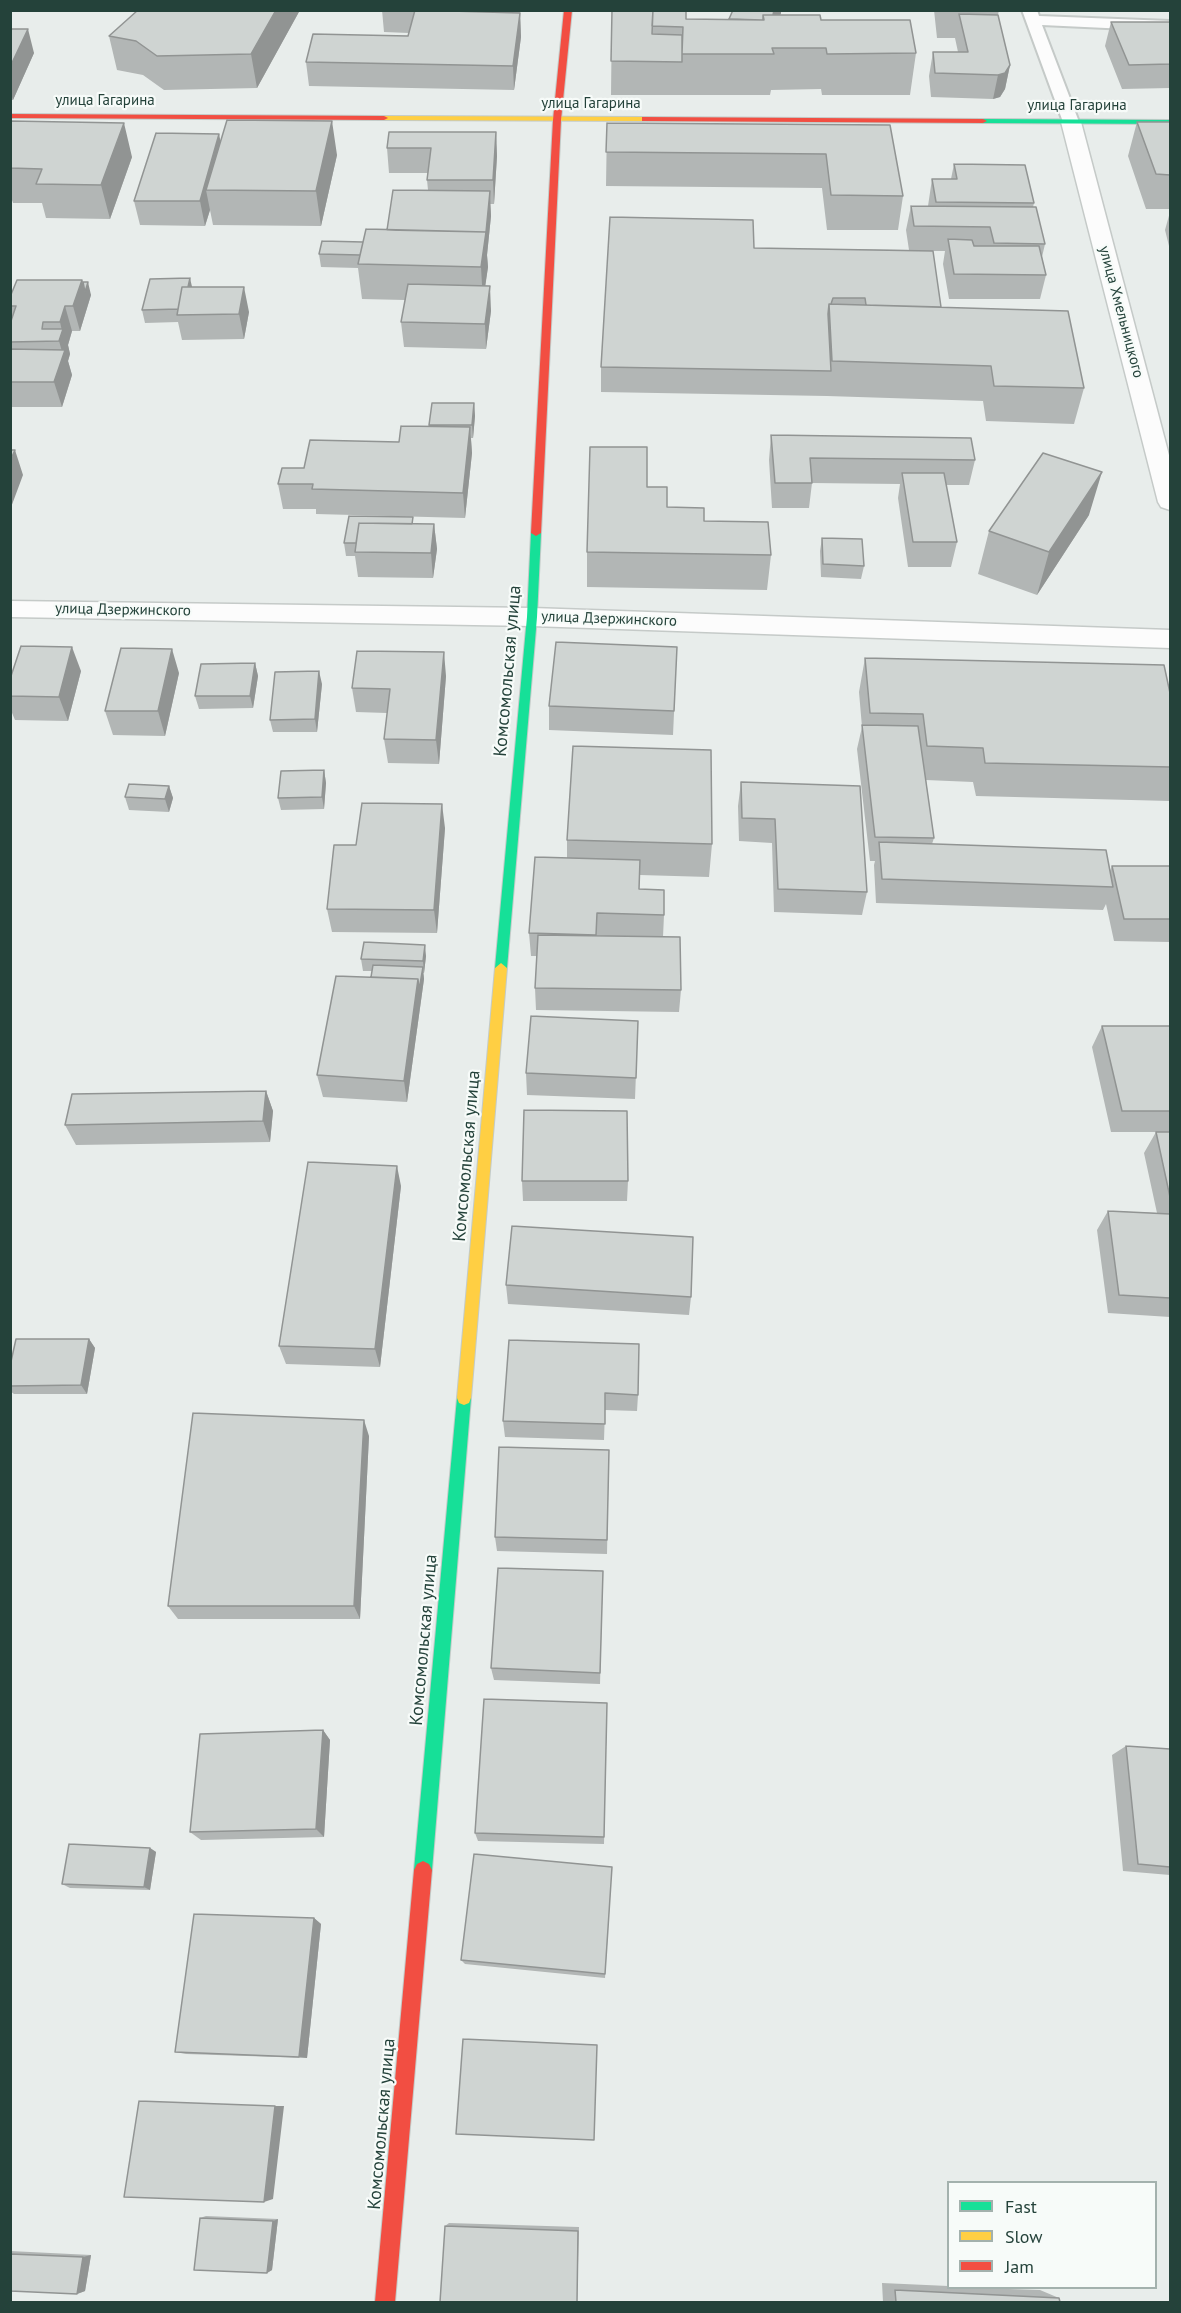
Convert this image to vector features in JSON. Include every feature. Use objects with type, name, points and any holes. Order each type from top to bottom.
[{"type":"street","name":"Комсомольская улица","points":[[385,2302],[532,616],[557,120],[568,10]]},
{"type":"street","name":"улица Гагарина","points":[[10,116],[1170,122]]},
{"type":"street","name":"улица Хмельницкого","points":[[1071,122],[1170,502]]},
{"type":"street","name":"улица Дзержинского","points":[[10,609],[532,616],[1170,639]]},
{"type":"lane","points":[[1071,122],[1031,15],[1170,26]]},
{"type":"building","points":[[138,10],[276,10],[251,54],[157,56],[136,41],[109,36]]},
{"type":"building","points":[[415,10],[520,13],[513,66],[306,62],[313,34],[408,36]]},
{"type":"building","points":[[612,10],[653,10],[652,34],[682,35],[682,62],[611,61]]},
{"type":"building","points":[[653,10],[686,10],[686,19],[764,20],[763,15],[820,15],[821,20],[910,20],[916,53],[827,54],[826,48],[772,48],[774,54],[682,54],[683,27],[652,26]]},
{"type":"building","points":[[733,10],[774,10],[773,15],[763,15],[763,20],[729,19]]},
{"type":"building","points":[[959,14],[998,15],[1010,65],[1005,73],[998,75],[935,73],[933,52],[968,52]]},
{"type":"building","points":[[1111,22],[1170,22],[1170,64],[1129,65]]},
{"type":"building","points":[[10,29],[28,29],[10,67]]},
{"type":"building","points":[[227,120],[332,121],[316,191],[206,190]]},
{"type":"building","points":[[10,121],[124,123],[101,185],[36,184],[42,169],[10,168]]},
{"type":"building","points":[[1137,122],[1170,122],[1170,175],[1156,174]]},
{"type":"building","points":[[607,123],[890,125],[903,196],[831,195],[826,154],[606,152]]},
{"type":"building","points":[[389,132],[496,132],[493,180],[427,180],[431,148],[387,148]]},
{"type":"building","points":[[156,133],[219,134],[200,201],[134,201]]},
{"type":"building","points":[[954,164],[1025,165],[1034,203],[936,202],[932,179],[957,179]]},
{"type":"building","points":[[393,190],[490,191],[486,232],[387,230]]},
{"type":"building","points":[[911,206],[1036,207],[1045,244],[994,243],[990,227],[914,226]]},
{"type":"building","points":[[610,217],[753,220],[754,248],[933,251],[941,307],[866,305],[865,298],[833,298],[829,304],[828,314],[831,371],[601,367]]},
{"type":"building","points":[[366,229],[486,232],[481,267],[358,264]]},
{"type":"building","points":[[948,239],[972,240],[974,246],[1039,246],[1046,275],[954,274]]},
{"type":"building","points":[[322,241],[363,242],[360,255],[319,254]]},
{"type":"building","points":[[190,278],[188,287],[182,287],[178,309],[142,310],[150,279]]},
{"type":"building","points":[[17,280],[82,280],[73,306],[65,306],[60,322],[43,322],[42,329],[63,329],[59,341],[10,342],[10,324],[16,306],[10,306],[10,297]]},
{"type":"building","points":[[83,282],[88,282],[85,292]]},
{"type":"building","points":[[408,284],[490,286],[485,324],[401,322]]},
{"type":"building","points":[[182,287],[244,287],[239,314],[177,315]]},
{"type":"building","points":[[829,304],[1068,311],[1084,388],[994,386],[991,366],[832,361]]},
{"type":"building","points":[[10,349],[65,350],[54,382],[10,382]]},
{"type":"building","points":[[432,403],[474,403],[472,425],[429,425]]},
{"type":"building","points":[[401,426],[470,427],[463,493],[312,489],[313,484],[278,484],[282,468],[304,468],[310,440],[399,442]]},
{"type":"building","points":[[771,435],[971,438],[975,460],[810,458],[812,483],[775,483]]},
{"type":"building","points":[[590,447],[647,447],[647,487],[667,487],[667,507],[704,508],[704,521],[768,522],[771,555],[587,552]]},
{"type":"building","points":[[10,450],[15,450],[10,461]]},
{"type":"building","points":[[1043,453],[1102,472],[1049,552],[989,531]]},
{"type":"building","points":[[902,473],[944,473],[957,542],[913,542]]},
{"type":"building","points":[[349,516],[413,517],[412,524],[359,523],[356,543],[344,543]]},
{"type":"building","points":[[359,523],[434,524],[431,553],[355,552]]},
{"type":"building","points":[[822,538],[862,539],[864,566],[823,564]]},
{"type":"building","points":[[556,642],[677,647],[674,711],[549,706]]},
{"type":"building","points":[[21,646],[72,647],[59,697],[10,696],[10,679]]},
{"type":"building","points":[[121,648],[172,649],[158,711],[105,711]]},
{"type":"building","points":[[357,651],[444,652],[436,740],[384,739],[390,689],[352,688]]},
{"type":"building","points":[[865,658],[1164,665],[1170,693],[1170,767],[985,763],[983,748],[927,746],[923,714],[870,713]]},
{"type":"building","points":[[255,663],[250,696],[195,696],[201,664]]},
{"type":"building","points":[[319,671],[315,719],[270,720],[275,672]]},
{"type":"building","points":[[862,725],[918,726],[934,838],[875,837]]},
{"type":"building","points":[[573,746],[711,750],[712,844],[567,840]]},
{"type":"building","points":[[324,770],[322,797],[278,798],[281,771]]},
{"type":"building","points":[[741,782],[860,786],[867,892],[778,889],[775,819],[742,818]]},
{"type":"building","points":[[129,784],[169,786],[165,799],[125,797]]},
{"type":"building","points":[[362,803],[442,804],[434,910],[327,909],[334,845],[356,845]]},
{"type":"building","points":[[879,842],[1106,850],[1113,887],[882,879]]},
{"type":"building","points":[[535,857],[640,860],[639,889],[664,890],[664,915],[597,913],[596,935],[529,933]]},
{"type":"building","points":[[1112,866],[1170,866],[1170,919],[1124,919]]},
{"type":"building","points":[[538,935],[680,937],[681,990],[535,988]]},
{"type":"building","points":[[364,942],[425,945],[423,961],[361,959]]},
{"type":"building","points":[[373,965],[423,967],[419,990],[418,979],[371,977]]},
{"type":"building","points":[[336,976],[418,979],[404,1081],[317,1075]]},
{"type":"building","points":[[531,1016],[638,1021],[636,1078],[526,1073]]},
{"type":"building","points":[[1102,1026],[1170,1026],[1170,1111],[1122,1111]]},
{"type":"building","points":[[266,1091],[263,1121],[65,1125],[72,1094]]},
{"type":"building","points":[[524,1110],[627,1111],[628,1181],[522,1181]]},
{"type":"building","points":[[1156,1132],[1170,1132],[1170,1197]]},
{"type":"building","points":[[308,1162],[397,1166],[375,1349],[279,1346]]},
{"type":"building","points":[[1108,1211],[1170,1214],[1170,1298],[1119,1295]]},
{"type":"building","points":[[512,1226],[693,1237],[691,1297],[506,1285]]},
{"type":"building","points":[[16,1339],[89,1339],[81,1385],[10,1386],[10,1366]]},
{"type":"building","points":[[509,1340],[639,1344],[638,1395],[605,1393],[605,1424],[503,1421]]},
{"type":"building","points":[[193,1413],[364,1420],[354,1606],[168,1606]]},
{"type":"building","points":[[499,1447],[609,1450],[607,1540],[495,1537]]},
{"type":"building","points":[[498,1568],[603,1571],[600,1673],[491,1668]]},
{"type":"building","points":[[484,1699],[607,1703],[604,1837],[475,1833]]},
{"type":"building","points":[[323,1730],[316,1829],[190,1832],[200,1734]]},
{"type":"building","points":[[1126,1746],[1170,1749],[1170,1867],[1138,1864]]},
{"type":"building","points":[[69,1844],[150,1848],[144,1887],[62,1884]]},
{"type":"building","points":[[474,1854],[612,1867],[605,1974],[461,1960]]},
{"type":"building","points":[[194,1914],[314,1918],[299,2057],[175,2052]]},
{"type":"building","points":[[463,2039],[597,2045],[594,2140],[456,2134]]},
{"type":"building","points":[[139,2101],[275,2106],[264,2202],[124,2197]]},
{"type":"building","points":[[200,2218],[273,2221],[267,2273],[194,2270]]},
{"type":"building","points":[[445,2226],[578,2231],[577,2302],[440,2302]]},
{"type":"building","points":[[10,2254],[83,2257],[77,2294],[10,2291]]},
{"type":"building","points":[[895,2290],[1059,2298],[1060,2302],[896,2302]]},
{"type":"traffic: fast","points":[[983,121],[1170,122]]},
{"type":"traffic: fast","points":[[501,968],[532,617],[536,533]]},
{"type":"traffic: fast","points":[[423,1870],[464,1398]]},
{"type":"traffic: slow","points":[[384,118],[645,119]]},
{"type":"traffic: slow","points":[[464,1398],[501,968]]},
{"type":"traffic: jam","points":[[536,533],[557,120],[568,10]]},
{"type":"traffic: jam","points":[[10,116],[384,118]]},
{"type":"traffic: jam","points":[[645,119],[983,121]]},
{"type":"traffic: jam","points":[[385,2302],[423,1870]]}]
